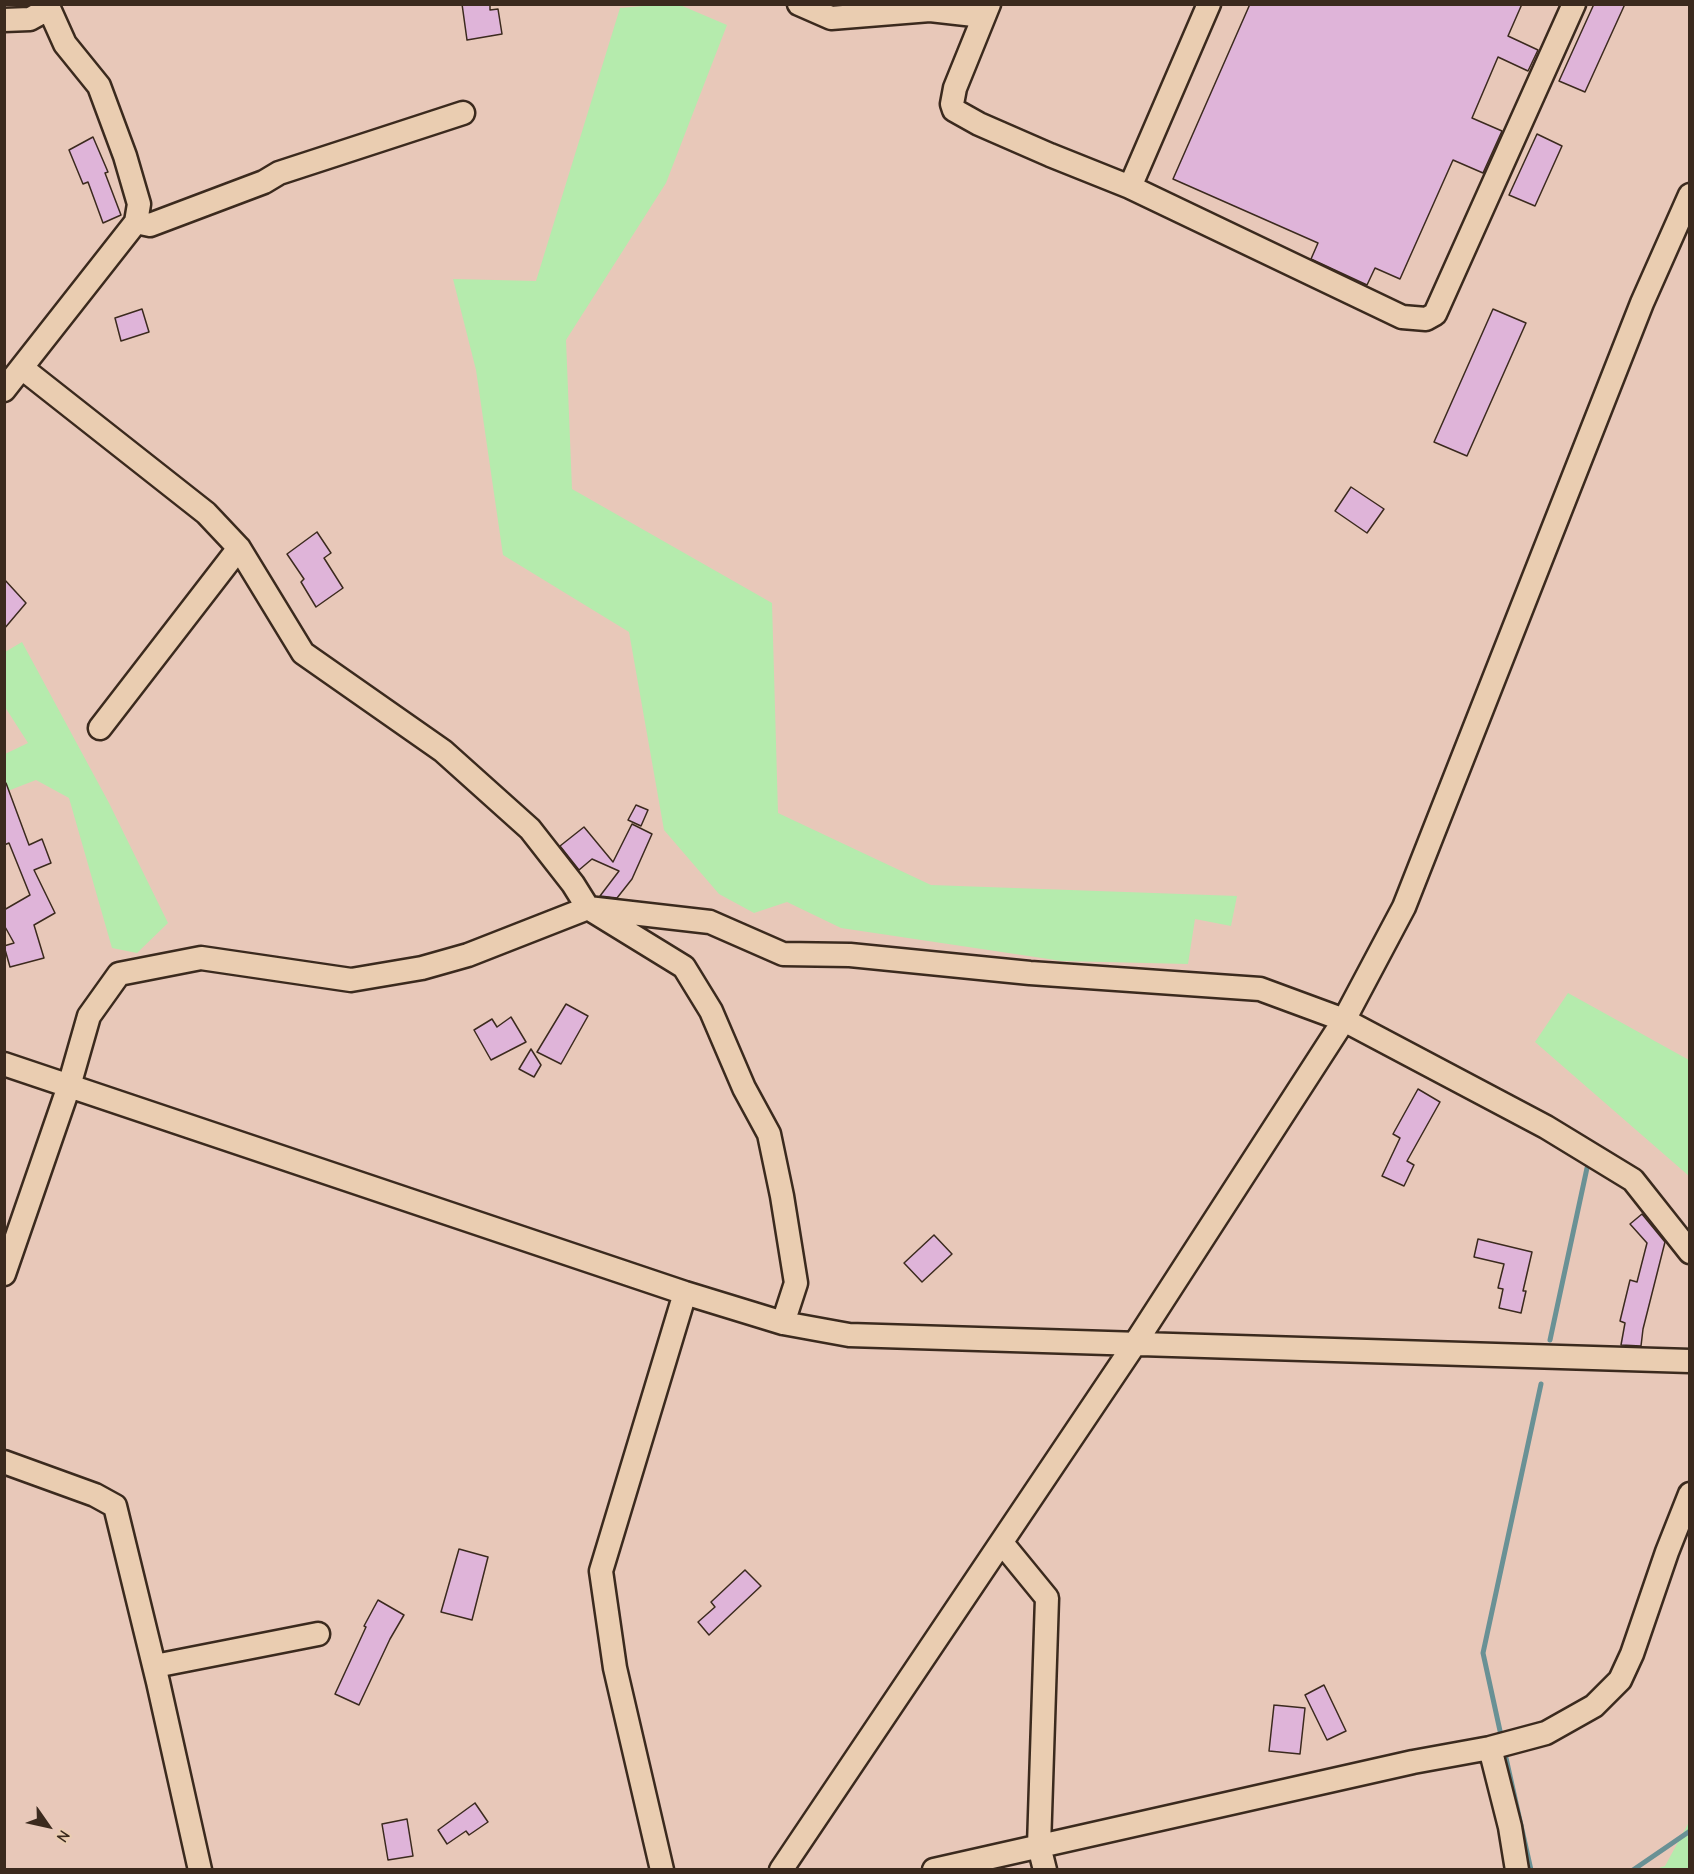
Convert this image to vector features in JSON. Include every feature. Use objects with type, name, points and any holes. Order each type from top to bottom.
[{"type":"street","points":[[799,4],[831,18],[930,10],[986,10],[955,88],[952,104],[954,110],[1030,147],[1130,187],[1402,317],[1426,319],[1435,314],[1574,4]]},
{"type":"street","points":[[1130,187],[1209,4]]},
{"type":"street","points":[[4,20],[30,19],[48,7],[65,44],[99,86],[125,156],[139,204],[135,222],[4,390]]},
{"type":"street","points":[[135,222],[150,225],[264,182],[279,173],[463,113]]},
{"type":"street","points":[[781,1869],[1134,1345],[1344,1020],[1404,907],[1642,303],[1689,195]]},
{"type":"street","points":[[22,368],[206,513],[239,548],[303,653],[443,751],[530,829],[573,884],[588,908],[684,967],[711,1011],[744,1088],[769,1134],[796,1283],[783,1323]]},
{"type":"street","points":[[100,728],[239,548]]},
{"type":"street","points":[[4,1274],[69,1086],[89,1016],[119,974],[201,958],[351,980],[422,968],[468,955],[588,908],[710,922],[783,954],[850,955],[1030,973],[1260,989],[1344,1020],[1546,1127],[1633,1180],[1689,1252]]},
{"type":"street","points":[[4,1064],[685,1293],[783,1323],[849,1335],[1689,1361]]},
{"type":"street","points":[[662,1869],[615,1668],[601,1571],[685,1293]]},
{"type":"street","points":[[4,1462],[96,1496],[115,1506],[200,1869]]},
{"type":"street","points":[[934,1869],[1413,1762],[1490,1748],[1546,1733],[1594,1706],[1620,1680],[1632,1654],[1689,1494]]},
{"type":"street","points":[[1002,1544],[1047,1598],[1039,1846],[1045,1869]]},
{"type":"street","points":[[154,1666],[318,1634]]},
{"type":"street","points":[[1490,1748],[1510,1827],[1517,1869]]},
{"type":"green space","points":[[680,5],[727,25],[666,183],[566,340],[572,489],[772,603],[778,813],[931,885],[1237,896],[1231,926],[1195,919],[1188,964],[1062,961],[841,928],[787,902],[754,913],[719,894],[664,830],[629,632],[503,555],[476,370],[453,279],[536,281],[620,8]]},
{"type":"green space","points":[[22,642],[109,803],[168,923],[137,953],[112,948],[69,798],[36,780],[5,792],[5,754],[28,743],[5,707],[5,652]]},
{"type":"green space","points":[[1568,993],[1689,1060],[1689,1176],[1535,1042]]},
{"type":"green space","points":[[1689,1822],[1689,1869],[1656,1869],[1665,1866]]},
{"type":"building","points":[[462,4],[490,4],[490,10],[498,9],[502,34],[467,40]]},
{"type":"building","points":[[1250,4],[1522,4],[1508,36],[1538,50],[1528,71],[1498,57],[1472,118],[1502,131],[1483,173],[1453,160],[1400,279],[1375,268],[1367,285],[1311,259],[1318,243],[1173,179]]},
{"type":"building","points":[[1594,4],[1625,4],[1585,92],[1559,81]]},
{"type":"building","points":[[1537,134],[1562,146],[1535,206],[1509,195]]},
{"type":"building","points":[[93,137],[108,172],[105,173],[121,215],[103,223],[88,182],[83,184],[69,150]]},
{"type":"building","points":[[142,309],[149,332],[121,341],[115,318]]},
{"type":"building","points":[[1493,309],[1526,323],[1467,456],[1434,442]]},
{"type":"building","points":[[1351,487],[1384,509],[1367,533],[1335,511]]},
{"type":"building","points":[[317,532],[331,553],[324,558],[343,588],[316,607],[301,582],[304,579],[287,554]]},
{"type":"building","points":[[4,579],[26,603],[4,629]]},
{"type":"building","points":[[4,783],[6,783],[29,845],[42,839],[51,863],[34,870],[55,913],[34,925],[44,958],[10,967],[4,946],[14,943],[4,925],[4,910],[30,895],[9,843],[4,845]]},
{"type":"building","points":[[636,805],[648,810],[641,826],[628,820]]},
{"type":"building","points":[[632,824],[652,834],[632,879],[617,898],[600,896],[619,871],[592,859],[579,870],[560,846],[584,827],[613,862]]},
{"type":"building","points":[[566,1004],[588,1016],[561,1064],[537,1052]]},
{"type":"building","points":[[511,1017],[526,1042],[491,1060],[474,1030],[492,1019],[497,1027]]},
{"type":"building","points":[[531,1049],[541,1065],[534,1077],[519,1069]]},
{"type":"building","points":[[1418,1089],[1440,1102],[1407,1161],[1414,1165],[1404,1186],[1382,1176],[1400,1138],[1393,1134]]},
{"type":"building","points":[[1642,1214],[1665,1242],[1643,1329],[1641,1346],[1621,1345],[1625,1323],[1620,1321],[1630,1280],[1637,1282],[1647,1243],[1630,1224]]},
{"type":"building","points":[[934,1235],[952,1254],[922,1282],[904,1263]]},
{"type":"building","points":[[1478,1239],[1532,1252],[1523,1291],[1526,1291],[1521,1313],[1499,1308],[1503,1289],[1498,1288],[1504,1264],[1474,1257]]},
{"type":"building","points":[[459,1549],[488,1557],[472,1620],[441,1612]]},
{"type":"building","points":[[745,1570],[761,1586],[709,1635],[698,1622],[715,1607],[711,1602]]},
{"type":"building","points":[[378,1600],[404,1615],[359,1705],[335,1694],[366,1627],[364,1626]]},
{"type":"building","points":[[1324,1685],[1346,1731],[1327,1740],[1305,1695]]},
{"type":"building","points":[[1274,1705],[1305,1708],[1300,1754],[1269,1751]]},
{"type":"building","points":[[475,1803],[488,1822],[469,1835],[466,1831],[447,1844],[438,1830]]},
{"type":"building","points":[[407,1819],[413,1856],[388,1860],[382,1824]]},
{"type":"waterway","points":[[1550,1340],[1587,1168]]},
{"type":"waterway","points":[[1502,1740],[1483,1653],[1541,1384]]},
{"type":"waterway","points":[[1504,1749],[1531,1870]]},
{"type":"waterway","points":[[1633,1870],[1690,1831]]}]
